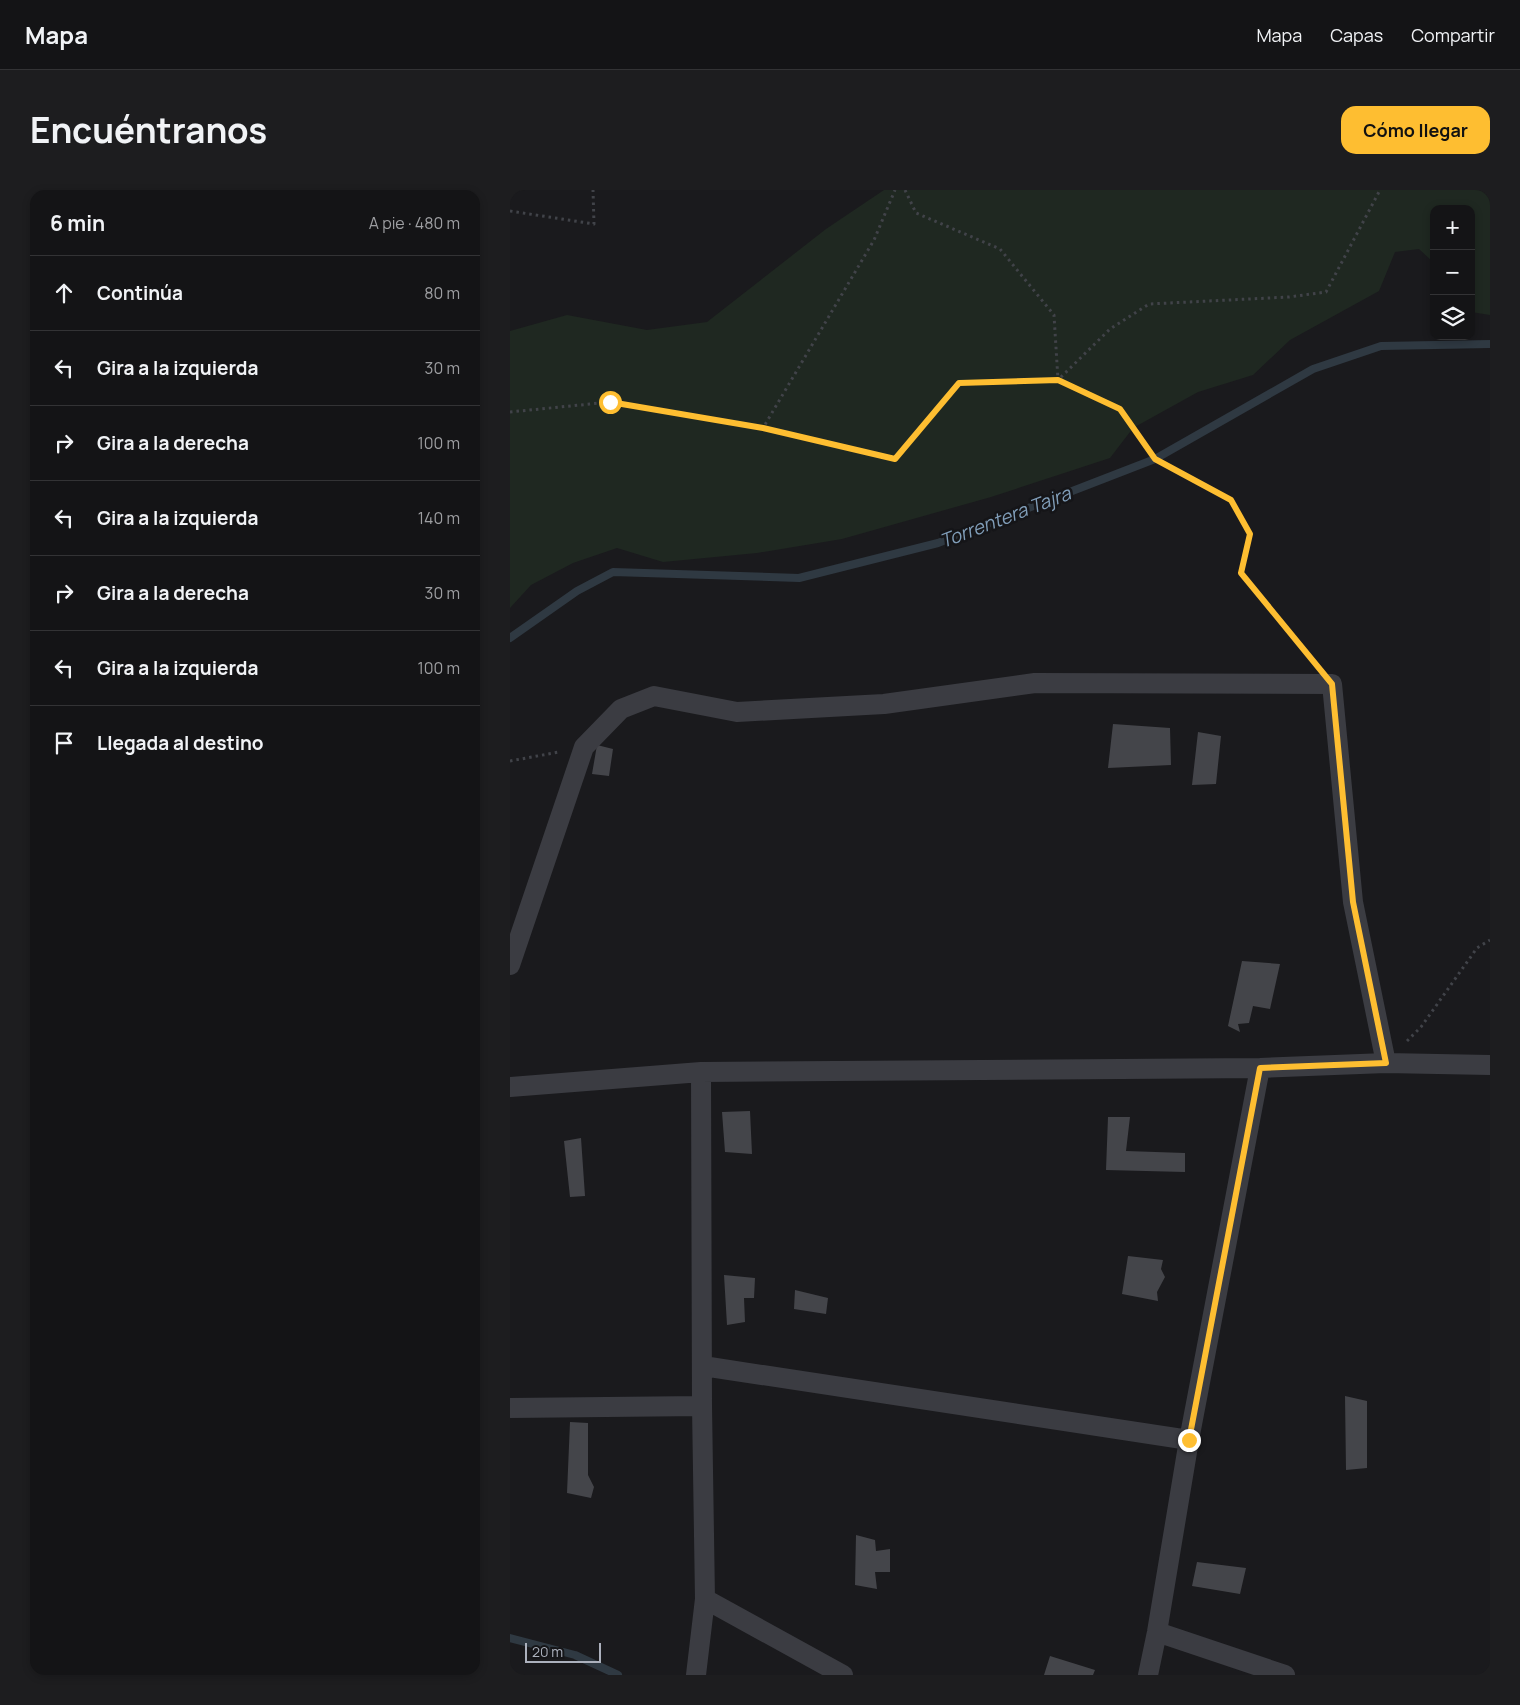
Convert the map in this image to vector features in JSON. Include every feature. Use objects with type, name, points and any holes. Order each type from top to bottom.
[{"type":"street","points":[[510,965],[584,747],[621,709],[654,696],[737,712],[884,704],[1035,683],[1332,684],[1353,902],[1386,1063]]},
{"type":"street","points":[[510,1087],[701,1072],[1260,1068],[1386,1063],[1490,1065]]},
{"type":"street","points":[[1148,1675],[1189,1440],[1260,1068]]},
{"type":"street","points":[[696,1675],[705,1599],[702,1406],[701,1072]]},
{"type":"street","points":[[703,1366],[1189,1440]]},
{"type":"street","points":[[510,1408],[702,1406]]},
{"type":"street","points":[[705,1599],[843,1675]]},
{"type":"street","points":[[1157,1632],[1286,1675]]},
{"type":"path","points":[[510,211],[594,224],[593,190]]},
{"type":"path","points":[[763,428],[874,240],[895,190]]},
{"type":"path","points":[[905,190],[916,213],[1000,249],[1054,315],[1058,380]]},
{"type":"path","points":[[1058,380],[1110,330],[1149,304],[1289,297],[1326,292],[1380,190]]},
{"type":"path","points":[[510,412],[610,402],[763,428],[895,459],[959,383],[1058,380],[1120,409],[1155,459],[1231,500],[1250,534],[1241,573],[1332,684]]},
{"type":"path","points":[[510,761],[584,747]]},
{"type":"path","points":[[1386,1063],[1420,1027],[1477,948],[1490,940]]},
{"type":"shaded area","points":[[884,190],[1490,190],[1490,315],[1475,313],[1475,205],[1430,205],[1430,259],[1419,249],[1395,252],[1379,291],[1290,340],[1253,375],[1198,392],[1133,428],[1110,458],[991,497],[842,539],[757,553],[663,562],[617,548],[573,563],[531,585],[510,608],[510,331],[567,315],[647,330],[707,322],[826,229]]},
{"type":"building","points":[[1113,724],[1170,728],[1171,765],[1108,768]]},
{"type":"building","points":[[1198,732],[1221,736],[1216,784],[1192,785]]},
{"type":"building","points":[[597,745],[613,749],[609,776],[592,774]]},
{"type":"building","points":[[1242,961],[1280,964],[1270,1009],[1253,1006],[1249,1023],[1238,1024],[1240,1032],[1228,1026]]},
{"type":"building","points":[[750,1111],[752,1154],[725,1152],[722,1112]]},
{"type":"building","points":[[1108,1117],[1130,1117],[1126,1151],[1185,1153],[1185,1172],[1106,1170]]},
{"type":"building","points":[[581,1138],[585,1196],[570,1197],[564,1141]]},
{"type":"building","points":[[1128,1256],[1163,1260],[1161,1269],[1165,1277],[1157,1292],[1158,1301],[1122,1294]]},
{"type":"building","points":[[724,1275],[755,1278],[754,1298],[744,1298],[745,1322],[727,1325]]},
{"type":"building","points":[[795,1290],[828,1298],[826,1314],[794,1309]]},
{"type":"building","points":[[1345,1396],[1367,1401],[1367,1468],[1346,1470]]},
{"type":"building","points":[[570,1422],[588,1423],[588,1475],[594,1487],[591,1498],[567,1493]]},
{"type":"building","points":[[856,1535],[875,1540],[876,1551],[890,1549],[890,1572],[875,1572],[877,1589],[855,1585]]},
{"type":"building","points":[[1197,1562],[1246,1568],[1240,1594],[1192,1586]]},
{"type":"building","points":[[1050,1656],[1095,1670],[1093,1675],[1044,1675]]},
{"type":"waterway","name":"Torrentera Tajra","points":[[510,638],[577,591],[613,572],[799,578],[938,543],[1155,459],[1313,369],[1381,346],[1490,344]]},
{"type":"waterway","points":[[510,1638],[575,1655],[618,1675]]},
{"type":"route","points":[[610,402],[763,428],[895,459],[959,383],[1058,380],[1120,409],[1155,459],[1231,500],[1250,534],[1241,573],[1332,684],[1353,902],[1386,1063],[1260,1068],[1189,1440]]}]
